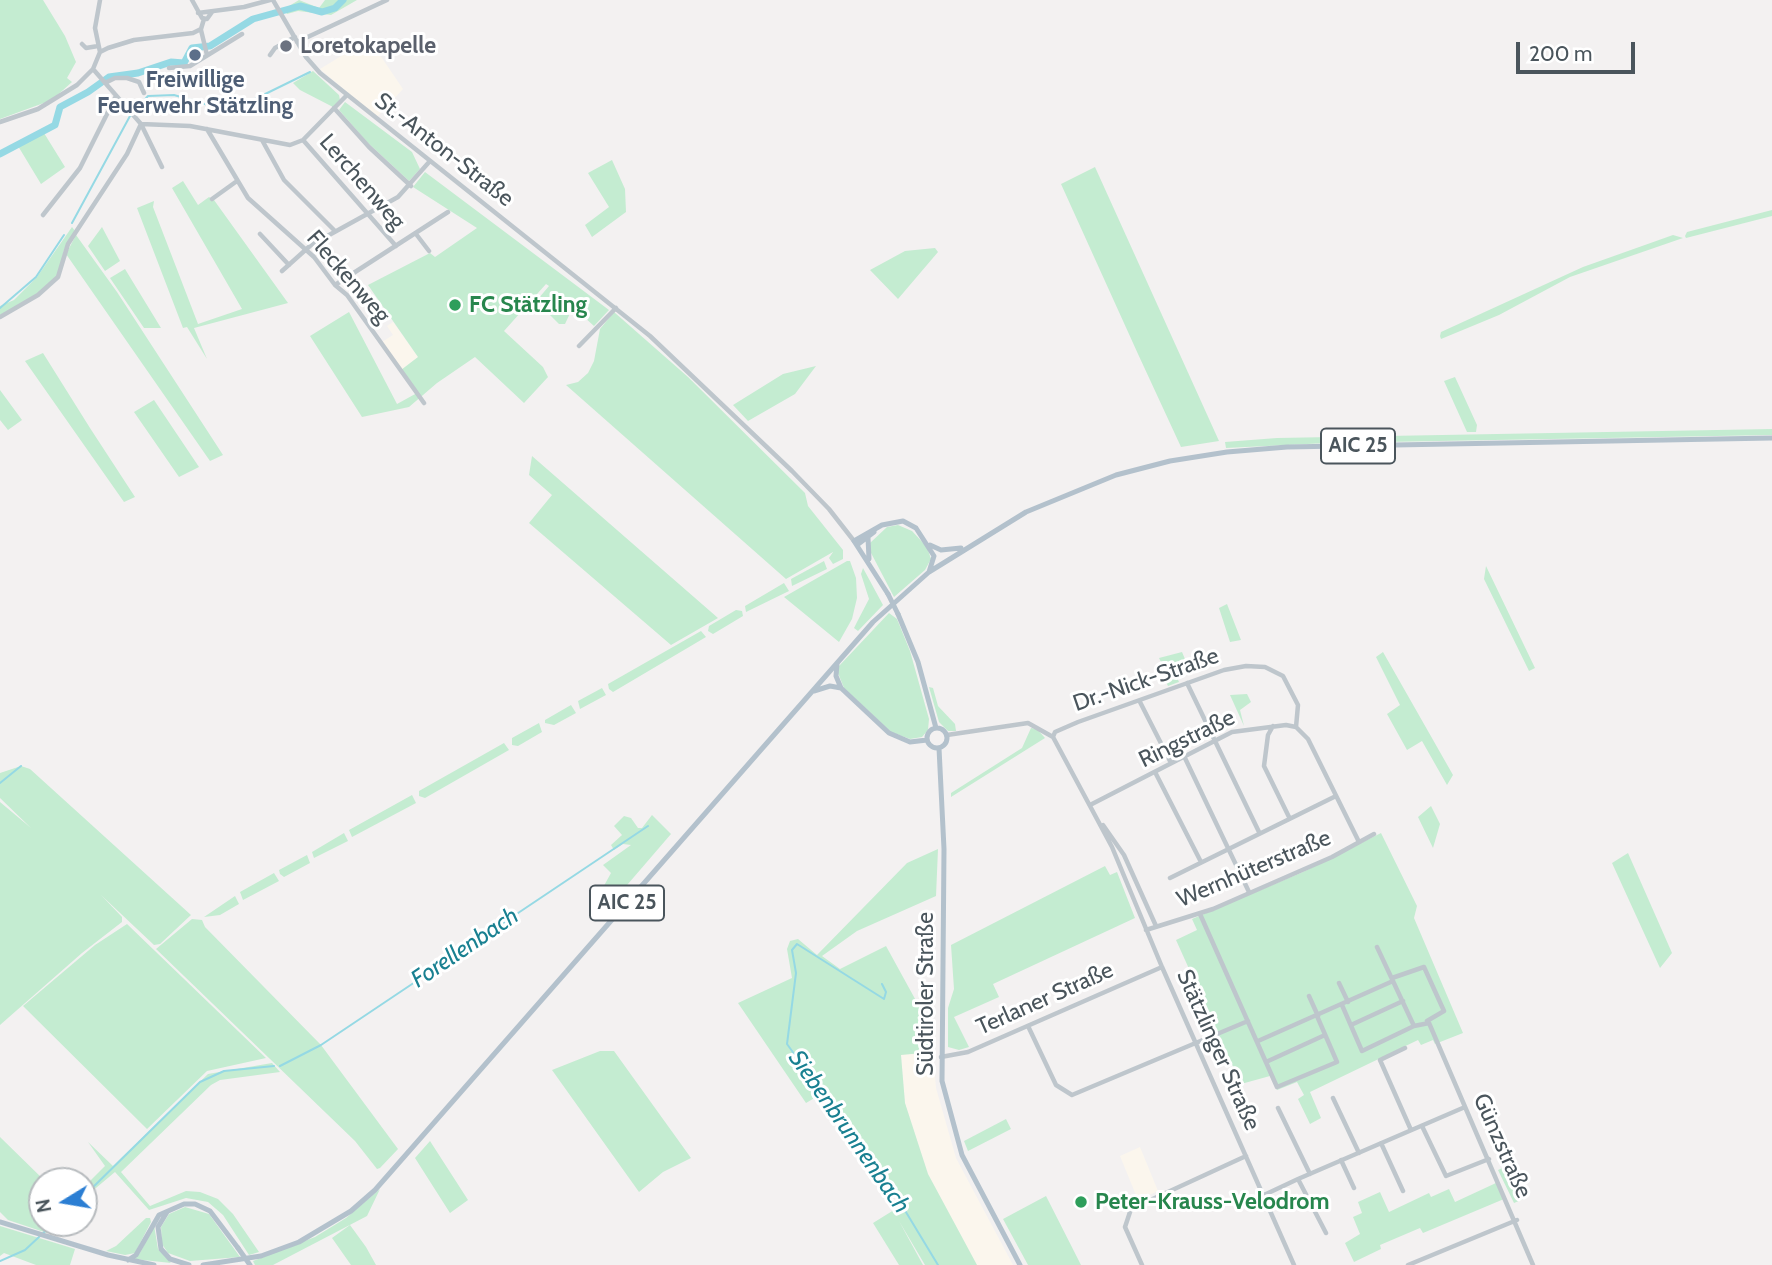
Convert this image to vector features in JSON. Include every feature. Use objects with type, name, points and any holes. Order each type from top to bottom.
[{"type":"main road","name":"AIC 25","points":[[203,1265],[261,1256],[299,1242],[351,1210],[375,1190],[873,622],[929,572],[1026,512],[1080,488],[1170,461],[1227,452],[1287,447],[1772,438]]},
{"type":"main road","points":[[853,541],[882,525],[903,521],[916,528],[929,544],[934,556],[929,572]]},
{"type":"main road","points":[[853,541],[868,538],[882,525]]},
{"type":"main road","points":[[868,538],[866,551],[871,566]]},
{"type":"main road","points":[[853,541],[871,566],[898,614],[924,681],[936,728]]},
{"type":"main road","points":[[929,544],[941,551],[964,548]]},
{"type":"main road","points":[[838,661],[836,676],[841,688],[899,740],[927,740]]},
{"type":"main road","points":[[811,693],[824,687],[841,688]]},
{"type":"main road","points":[[936,728],[943,729],[947,735],[946,744],[939,748],[932,746],[927,740],[929,732],[936,728]]},
{"type":"main road","name":"Südtiroler Straße","points":[[939,748],[944,849],[940,1057],[947,1108],[962,1155],[1020,1265]]},
{"type":"main road","points":[[127,1261],[139,1251],[157,1222],[169,1209],[189,1204],[206,1208],[221,1223],[250,1265]]},
{"type":"main road","points":[[0,1222],[127,1261],[154,1265]]},
{"type":"main road","points":[[157,1222],[157,1235],[163,1252],[174,1261],[189,1265]]},
{"type":"street","points":[[0,122],[50,103],[77,85],[93,69],[99,49],[95,28],[100,0]]},
{"type":"street","points":[[192,0],[204,19]]},
{"type":"street","points":[[198,13],[272,0]]},
{"type":"street","name":"St.-Anton-Straße","points":[[272,0],[320,73],[616,308],[687,369],[774,453],[853,541]]},
{"type":"street","points":[[270,55],[275,48],[387,0]]},
{"type":"street","points":[[207,55],[201,29],[204,19],[212,12]]},
{"type":"street","points":[[82,44],[86,48],[99,49],[134,40],[176,37],[201,29]]},
{"type":"street","points":[[169,68],[190,66],[242,34]]},
{"type":"street","points":[[93,69],[141,124],[162,167]]},
{"type":"street","points":[[103,81],[127,78],[139,82],[144,93]]},
{"type":"street","points":[[43,215],[80,168],[116,96]]},
{"type":"street","points":[[141,124],[206,130],[290,145],[303,140],[346,96]]},
{"type":"street","points":[[334,108],[369,147],[411,186]]},
{"type":"street","points":[[0,317],[38,295],[58,277],[68,244],[126,156],[141,124]]},
{"type":"street","name":"Fleckenweg","points":[[206,130],[237,181],[258,209],[306,250],[335,285],[347,295],[424,403]]},
{"type":"street","points":[[262,140],[284,180],[335,231]]},
{"type":"street","name":"Lerchenweg","points":[[303,140],[396,246]]},
{"type":"street","points":[[282,271],[306,250],[411,186],[430,161]]},
{"type":"street","points":[[212,199],[237,181]]},
{"type":"street","points":[[335,285],[448,212]]},
{"type":"street","points":[[260,234],[289,265]]},
{"type":"street","points":[[416,234],[429,251]]},
{"type":"street","points":[[579,346],[616,308]]},
{"type":"street","name":"Dr.-Nick-Straße","points":[[1053,737],[1055,732],[1062,729],[1235,667],[1258,666],[1272,669],[1283,676],[1296,698],[1300,714],[1296,726]]},
{"type":"street","points":[[1187,684],[1259,832]]},
{"type":"street","points":[[1140,702],[1171,763]]},
{"type":"street","name":"Stätzlinger Straße","points":[[947,735],[1022,723],[1053,737],[1146,898],[1156,926]]},
{"type":"street","points":[[1273,726],[1268,735],[1264,766],[1289,817]]},
{"type":"street","points":[[1296,726],[1308,739],[1359,842]]},
{"type":"street","name":"Ringstraße","points":[[1092,804],[1214,740],[1246,728],[1296,726]]},
{"type":"street","points":[[1264,727],[1268,735]]},
{"type":"street","points":[[1184,756],[1250,892]]},
{"type":"street","points":[[1155,772],[1201,862]]},
{"type":"street","points":[[1170,878],[1336,796]]},
{"type":"street","name":"Wernhüterstraße","points":[[1146,930],[1200,914],[1297,873],[1374,834]]},
{"type":"street","name":"Stätzlinger Straße","points":[[1115,846],[1146,930],[1294,1265]]},
{"type":"street","points":[[1200,914],[1266,1062],[1280,1087],[1337,1062],[1309,996]]},
{"type":"street","points":[[1377,947],[1414,1026]]},
{"type":"street","name":"Terlaner Straße","points":[[940,1057],[959,1055],[1162,967]]},
{"type":"street","points":[[1258,1041],[1424,967],[1444,1011],[1362,1051],[1342,1005]]},
{"type":"street","points":[[1339,984],[1348,1002]]},
{"type":"street","points":[[1351,1025],[1403,1001]]},
{"type":"street","points":[[1028,1026],[1056,1085],[1072,1095],[1248,1021]]},
{"type":"street","name":"Günzstraße","points":[[1427,1021],[1517,1220],[1534,1265]]},
{"type":"street","points":[[1266,1062],[1325,1035]]},
{"type":"street","points":[[1405,1048],[1380,1060],[1411,1130]]},
{"type":"street","points":[[1334,1098],[1359,1153]]},
{"type":"street","points":[[1264,1195],[1465,1107]]},
{"type":"street","points":[[1278,1108],[1310,1174]]},
{"type":"street","points":[[1422,1125],[1446,1176],[1489,1159]]},
{"type":"street","points":[[1381,1143],[1403,1191]]},
{"type":"street","points":[[1142,1265],[1125,1227],[1126,1217],[1134,1207],[1246,1156]]},
{"type":"street","points":[[1341,1160],[1354,1188]]},
{"type":"street","points":[[1298,1179],[1326,1233]]},
{"type":"street","points":[[1408,1265],[1517,1220]]},
{"type":"shaded area","points":[[369,39],[403,89],[377,117],[320,69]]},
{"type":"shaded area","points":[[393,322],[418,357],[401,370],[382,342],[393,335],[387,326]]},
{"type":"shaded area","points":[[933,1052],[936,1088],[956,1158],[1013,1265],[977,1265],[928,1174],[905,1103],[901,1054]]},
{"type":"shaded area","points":[[1140,1147],[1158,1191],[1138,1200],[1120,1156]]},
{"type":"green space","points":[[0,0],[43,0],[65,36],[76,62],[67,78],[72,82],[52,100],[0,119]]},
{"type":"green space","points":[[299,0],[319,8],[325,0],[357,0],[331,15],[298,11],[287,14],[284,9]]},
{"type":"green space","points":[[313,71],[339,95],[340,100],[333,107],[300,90],[293,83]]},
{"type":"green space","points":[[345,102],[412,152],[420,169],[409,181],[367,142],[339,110]]},
{"type":"green space","points":[[44,133],[65,167],[41,184],[18,146]]},
{"type":"green space","points":[[612,160],[625,189],[626,212],[592,237],[585,225],[609,207],[588,173]]},
{"type":"green space","points":[[1095,167],[1219,441],[1181,447],[1061,184]]},
{"type":"green space","name":"FC Stätzling","points":[[425,172],[609,310],[594,326],[573,307],[565,324],[559,324],[544,309],[538,314],[531,308],[534,302],[540,301],[538,299],[549,286],[546,284],[504,331],[543,367],[548,377],[524,403],[475,357],[437,383],[409,407],[362,417],[310,336],[349,312],[397,404],[417,393],[401,370],[418,357],[368,285],[430,253],[435,257],[477,228],[413,187]]},
{"type":"green space","points":[[183,181],[198,205],[209,197],[214,200],[288,303],[194,328],[207,359],[187,327],[183,328],[137,208],[154,201],[153,207],[198,324],[242,309],[172,188]]},
{"type":"green space","points":[[1772,210],[1772,216],[1686,238],[1685,236],[1687,232]]},
{"type":"green space","points":[[72,227],[75,231],[64,250],[58,275],[33,297],[0,315],[0,306],[14,300],[37,277]]},
{"type":"green space","points":[[102,227],[120,261],[105,271],[88,246]]},
{"type":"green space","points":[[76,235],[117,292],[223,455],[210,461],[66,254]]},
{"type":"green space","points":[[1673,235],[1683,238],[1570,277],[1499,315],[1441,339],[1441,332],[1583,267]]},
{"type":"green space","points":[[935,248],[938,252],[898,299],[870,270],[905,251]]},
{"type":"green space","points":[[125,269],[161,328],[144,328],[110,278]]},
{"type":"green space","points":[[614,312],[688,377],[805,493],[808,506],[843,550],[843,559],[833,564],[829,558],[833,552],[786,579],[566,385],[578,382],[588,373],[594,361],[600,329]]},
{"type":"green space","points":[[43,353],[135,497],[124,502],[25,361]]},
{"type":"green space","points":[[816,366],[795,394],[748,421],[733,405],[783,374]]},
{"type":"green space","points":[[1455,377],[1477,425],[1476,432],[1467,432],[1444,381]]},
{"type":"green space","points":[[0,390],[22,420],[8,430],[0,420]]},
{"type":"green space","points":[[154,400],[199,467],[179,477],[134,412]]},
{"type":"green space","points":[[1772,429],[1772,435],[1328,443],[1226,448],[1225,442],[1277,438]]},
{"type":"green space","points":[[532,456],[718,618],[671,645],[529,523],[552,495],[529,475]]},
{"type":"green space","points":[[898,525],[912,531],[927,547],[931,559],[925,570],[894,597],[870,551],[870,543],[887,527]]},
{"type":"green space","points":[[824,561],[827,569],[792,586],[791,579]]},
{"type":"green space","points":[[850,561],[856,578],[857,598],[852,619],[839,642],[784,597]]},
{"type":"green space","points":[[1486,566],[1535,668],[1529,671],[1484,579]]},
{"type":"green space","points":[[863,568],[883,605],[858,631],[854,628],[869,599],[861,574]]},
{"type":"green space","points":[[784,583],[789,591],[746,612],[745,606]]},
{"type":"green space","points":[[1227,604],[1241,640],[1230,642],[1219,608]]},
{"type":"green space","points":[[736,610],[742,611],[743,616],[713,634],[708,631],[709,626]]},
{"type":"green space","points":[[889,613],[897,619],[910,651],[929,719],[928,730],[922,737],[910,739],[891,732],[844,688],[838,673],[839,666]]},
{"type":"green space","points":[[701,631],[706,637],[613,692],[609,689],[608,684]]},
{"type":"green space","points":[[1182,652],[1185,659],[1172,666],[1179,682],[1168,686],[1161,672],[1165,670],[1159,658]]},
{"type":"green space","points":[[1383,652],[1453,775],[1447,785],[1422,741],[1407,750],[1387,714],[1400,705],[1376,657]]},
{"type":"green space","points":[[929,687],[933,688],[938,706],[955,724],[956,731],[948,731],[939,722]]},
{"type":"green space","points":[[602,688],[606,695],[580,709],[578,701]]},
{"type":"green space","points":[[1247,694],[1251,702],[1240,710],[1244,726],[1230,695]]},
{"type":"green space","points":[[571,705],[576,713],[554,725],[545,723],[545,720]]},
{"type":"green space","points":[[539,723],[542,732],[518,746],[512,745],[512,738]]},
{"type":"green space","points":[[1031,728],[1037,729],[1045,738],[951,797],[951,793],[1022,748]]},
{"type":"green space","points":[[504,743],[509,750],[425,798],[419,796],[419,791]]},
{"type":"green space","points":[[21,766],[30,769],[191,915],[160,944],[154,945],[101,895],[122,917],[122,922],[82,953],[0,1025],[0,802],[31,828],[0,798],[0,773]]},
{"type":"green space","points":[[412,795],[416,803],[352,837],[349,830]]},
{"type":"green space","points":[[1431,806],[1440,824],[1433,848],[1418,817]]},
{"type":"green space","points":[[652,815],[671,834],[603,913],[595,902],[611,873],[603,865],[631,845],[623,844],[614,850],[611,845],[622,835],[614,826],[624,816],[631,818],[638,828],[642,828]]},
{"type":"green space","points":[[344,833],[348,841],[314,858],[312,852]]},
{"type":"green space","points":[[1381,833],[1417,906],[1414,918],[1463,1033],[1435,1044],[1433,1040],[1421,1045],[1418,1040],[1310,1092],[1321,1118],[1310,1124],[1298,1099],[1304,1095],[1297,1082],[1277,1090],[1270,1076],[1241,1084],[1176,940],[1197,930],[1192,919],[1303,872]]},
{"type":"green space","points":[[938,849],[936,896],[857,931],[822,956],[840,969],[886,946],[931,1028],[933,1052],[901,1055],[905,1103],[928,1174],[977,1265],[925,1265],[899,1221],[923,1265],[899,1265],[873,1223],[902,1205],[823,1093],[806,1103],[738,1003],[792,978],[787,949],[790,941],[798,939],[817,955],[907,863]]},
{"type":"green space","points":[[1628,853],[1672,953],[1660,968],[1612,863]]},
{"type":"green space","points":[[307,855],[310,863],[284,877],[280,874],[279,870]]},
{"type":"green space","points":[[1105,866],[1110,875],[1117,872],[1135,918],[993,984],[999,997],[954,1017],[969,1047],[959,1050],[948,1047],[948,1008],[954,989],[951,945]]},
{"type":"green space","points":[[274,873],[279,881],[243,900],[240,892]]},
{"type":"green space","points":[[235,896],[239,904],[220,915],[204,917]]},
{"type":"green space","points":[[192,919],[202,920],[205,927],[321,1045],[398,1149],[380,1168],[377,1169],[355,1141],[156,949]]},
{"type":"green space","points":[[127,924],[266,1058],[207,1071],[147,1129],[23,1006],[95,945]]},
{"type":"green space","points":[[600,1051],[614,1051],[691,1158],[663,1172],[639,1192],[552,1070]]},
{"type":"green space","points":[[272,1063],[280,1072],[220,1080],[211,1085],[121,1172],[150,1206],[186,1191],[200,1192],[218,1199],[233,1214],[259,1252],[249,1255],[223,1215],[208,1202],[186,1198],[149,1210],[115,1172],[98,1186],[98,1173],[105,1166],[88,1142],[113,1166],[208,1074]]},
{"type":"green space","points":[[1006,1119],[1011,1129],[968,1151],[964,1141]]},
{"type":"green space","points":[[0,1137],[31,1167],[28,1167],[28,1227],[8,1220],[0,1212]]},
{"type":"green space","points":[[430,1141],[468,1200],[450,1213],[415,1158]]},
{"type":"green space","points":[[1509,1165],[1528,1197],[1514,1203],[1498,1170]]},
{"type":"green space","points":[[1496,1183],[1504,1199],[1423,1233],[1420,1228],[1380,1245],[1381,1249],[1354,1262],[1345,1243],[1360,1234],[1353,1217],[1362,1213],[1358,1202],[1380,1192],[1389,1212],[1429,1193],[1431,1197],[1449,1189],[1455,1202]]},
{"type":"green space","points":[[380,1189],[367,1216],[273,1265],[255,1265],[253,1261],[315,1237],[346,1218]]},
{"type":"green space","points":[[1046,1196],[1081,1265],[1028,1265],[1003,1219]]},
{"type":"green space","points":[[185,1207],[209,1214],[240,1257],[190,1261],[168,1253],[162,1244],[161,1227],[169,1214]]},
{"type":"green space","points":[[146,1218],[150,1218],[151,1222],[135,1253],[125,1255],[106,1251],[116,1246]]},
{"type":"green space","points":[[154,1225],[158,1249],[171,1263],[134,1259],[140,1253]]},
{"type":"green space","points":[[350,1225],[376,1265],[351,1265],[332,1238]]},
{"type":"green space","points":[[0,1226],[28,1235],[28,1237],[75,1249],[70,1265],[36,1265],[4,1253],[0,1256]]},
{"type":"waterway","points":[[0,154],[55,125],[60,107],[109,77],[138,73],[171,62],[184,63],[192,48],[210,46],[253,19],[300,6],[322,12],[335,8],[343,0]]},
{"type":"waterway","points":[[72,223],[130,116],[148,96],[174,95],[215,107],[253,100],[310,72]]},
{"type":"waterway","points":[[0,308],[36,277],[64,235]]},
{"type":"waterway","points":[[0,783],[21,766]]},
{"type":"waterway","name":"Forellenbach","points":[[280,1066],[321,1045],[648,826]]},
{"type":"waterway","name":"Siebenbrunnenbach","points":[[882,984],[886,992],[884,999],[797,944],[792,950],[796,973],[787,1044],[892,1189],[938,1265]]},
{"type":"waterway","name":"Forellenbach","points":[[98,1182],[200,1082],[224,1071],[274,1066]]},
{"type":"waterway","name":"Forellenbach","points":[[0,1261],[25,1250],[39,1237]]},
{"type":"place","name":"Loretokapelle","points":[[286,46]]},
{"type":"place","name":"Freiwillige Feuerwehr Stätzling","points":[[195,55]]},
{"type":"place","name":"FC Stätzling","points":[[455,305]]},
{"type":"place","name":"Peter-Krauss-Velodrom","points":[[1081,1202]]}]
